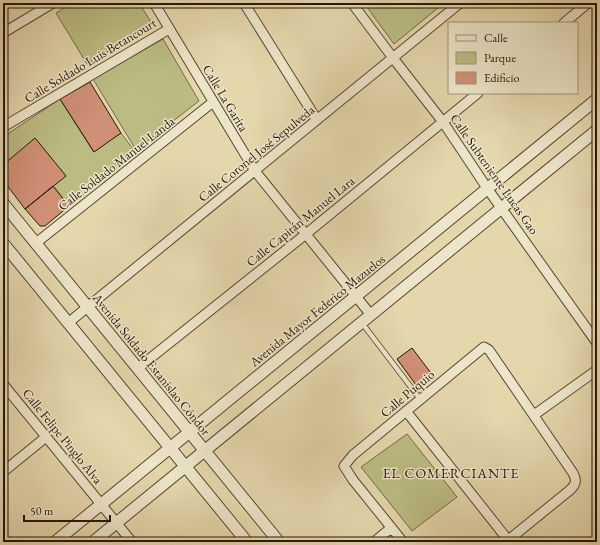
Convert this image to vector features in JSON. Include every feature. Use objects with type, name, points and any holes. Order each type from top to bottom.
[{"type":"street","points":[[3,34],[53,3]]},
{"type":"street","name":"Calle La Garita","points":[[154,3],[255,171],[371,315]]},
{"type":"street","points":[[244,3],[317,120]]},
{"type":"street","name":"Calle Subteniente Lucas Gao","points":[[352,3],[443,122],[487,188],[597,343]]},
{"type":"street","name":"Calle Coronel José Sepulveda","points":[[68,323],[460,3]]},
{"type":"street","points":[[565,22],[588,3]]},
{"type":"street","name":"Calle Soldado Luis Betancourt","points":[[3,127],[169,28]]},
{"type":"street","name":"Calle Capitán Manuel Lara","points":[[138,368],[306,234],[477,94]]},
{"type":"street","name":"Avenida Mayor Federico Mazuelos","points":[[55,542],[597,99]]},
{"type":"street","name":"Calle Soldado Manuel Landa","points":[[36,243],[213,102]]},
{"type":"street","points":[[93,542],[597,130]]},
{"type":"street","name":"Avenida Soldado Estanislao Cóndor","points":[[3,203],[279,542]]},
{"type":"street","points":[[3,243],[247,542]]},
{"type":"street","name":"Calle Puquio","points":[[392,528],[353,480],[344,466],[352,455],[484,347],[489,350],[534,415]]},
{"type":"street","points":[[406,411],[509,541],[575,486],[576,483],[573,473],[534,415],[597,370]]},
{"type":"street","name":"Calle Felipe Pinglo Alva","points":[[3,384],[132,542]]},
{"type":"street","points":[[3,472],[46,437]]},
{"type":"street","points":[[374,542],[392,528],[403,542]]},
{"type":"lane","points":[[362,323],[420,399]]},
{"type":"green space","points":[[72,3],[139,3],[153,25],[87,64],[56,13]]},
{"type":"green space","points":[[364,3],[444,3],[394,44]]},
{"type":"green space","points":[[163,39],[199,101],[136,150],[93,79]]},
{"type":"green space","points":[[60,99],[93,151],[121,133],[136,153],[69,206],[53,186],[3,165],[3,137]]},
{"type":"green space","points":[[407,434],[457,497],[412,531],[361,467]]},
{"type":"building","points":[[90,82],[121,133],[94,152],[60,99]]},
{"type":"building","points":[[35,138],[66,176],[25,209],[3,180],[3,165]]},
{"type":"building","points":[[53,186],[69,206],[45,226],[40,226],[25,209]]},
{"type":"building","points":[[412,348],[434,377],[419,389],[397,359]]},
{"type":"district","name":"EL COMERCIANTE","points":[[451,473]]}]
